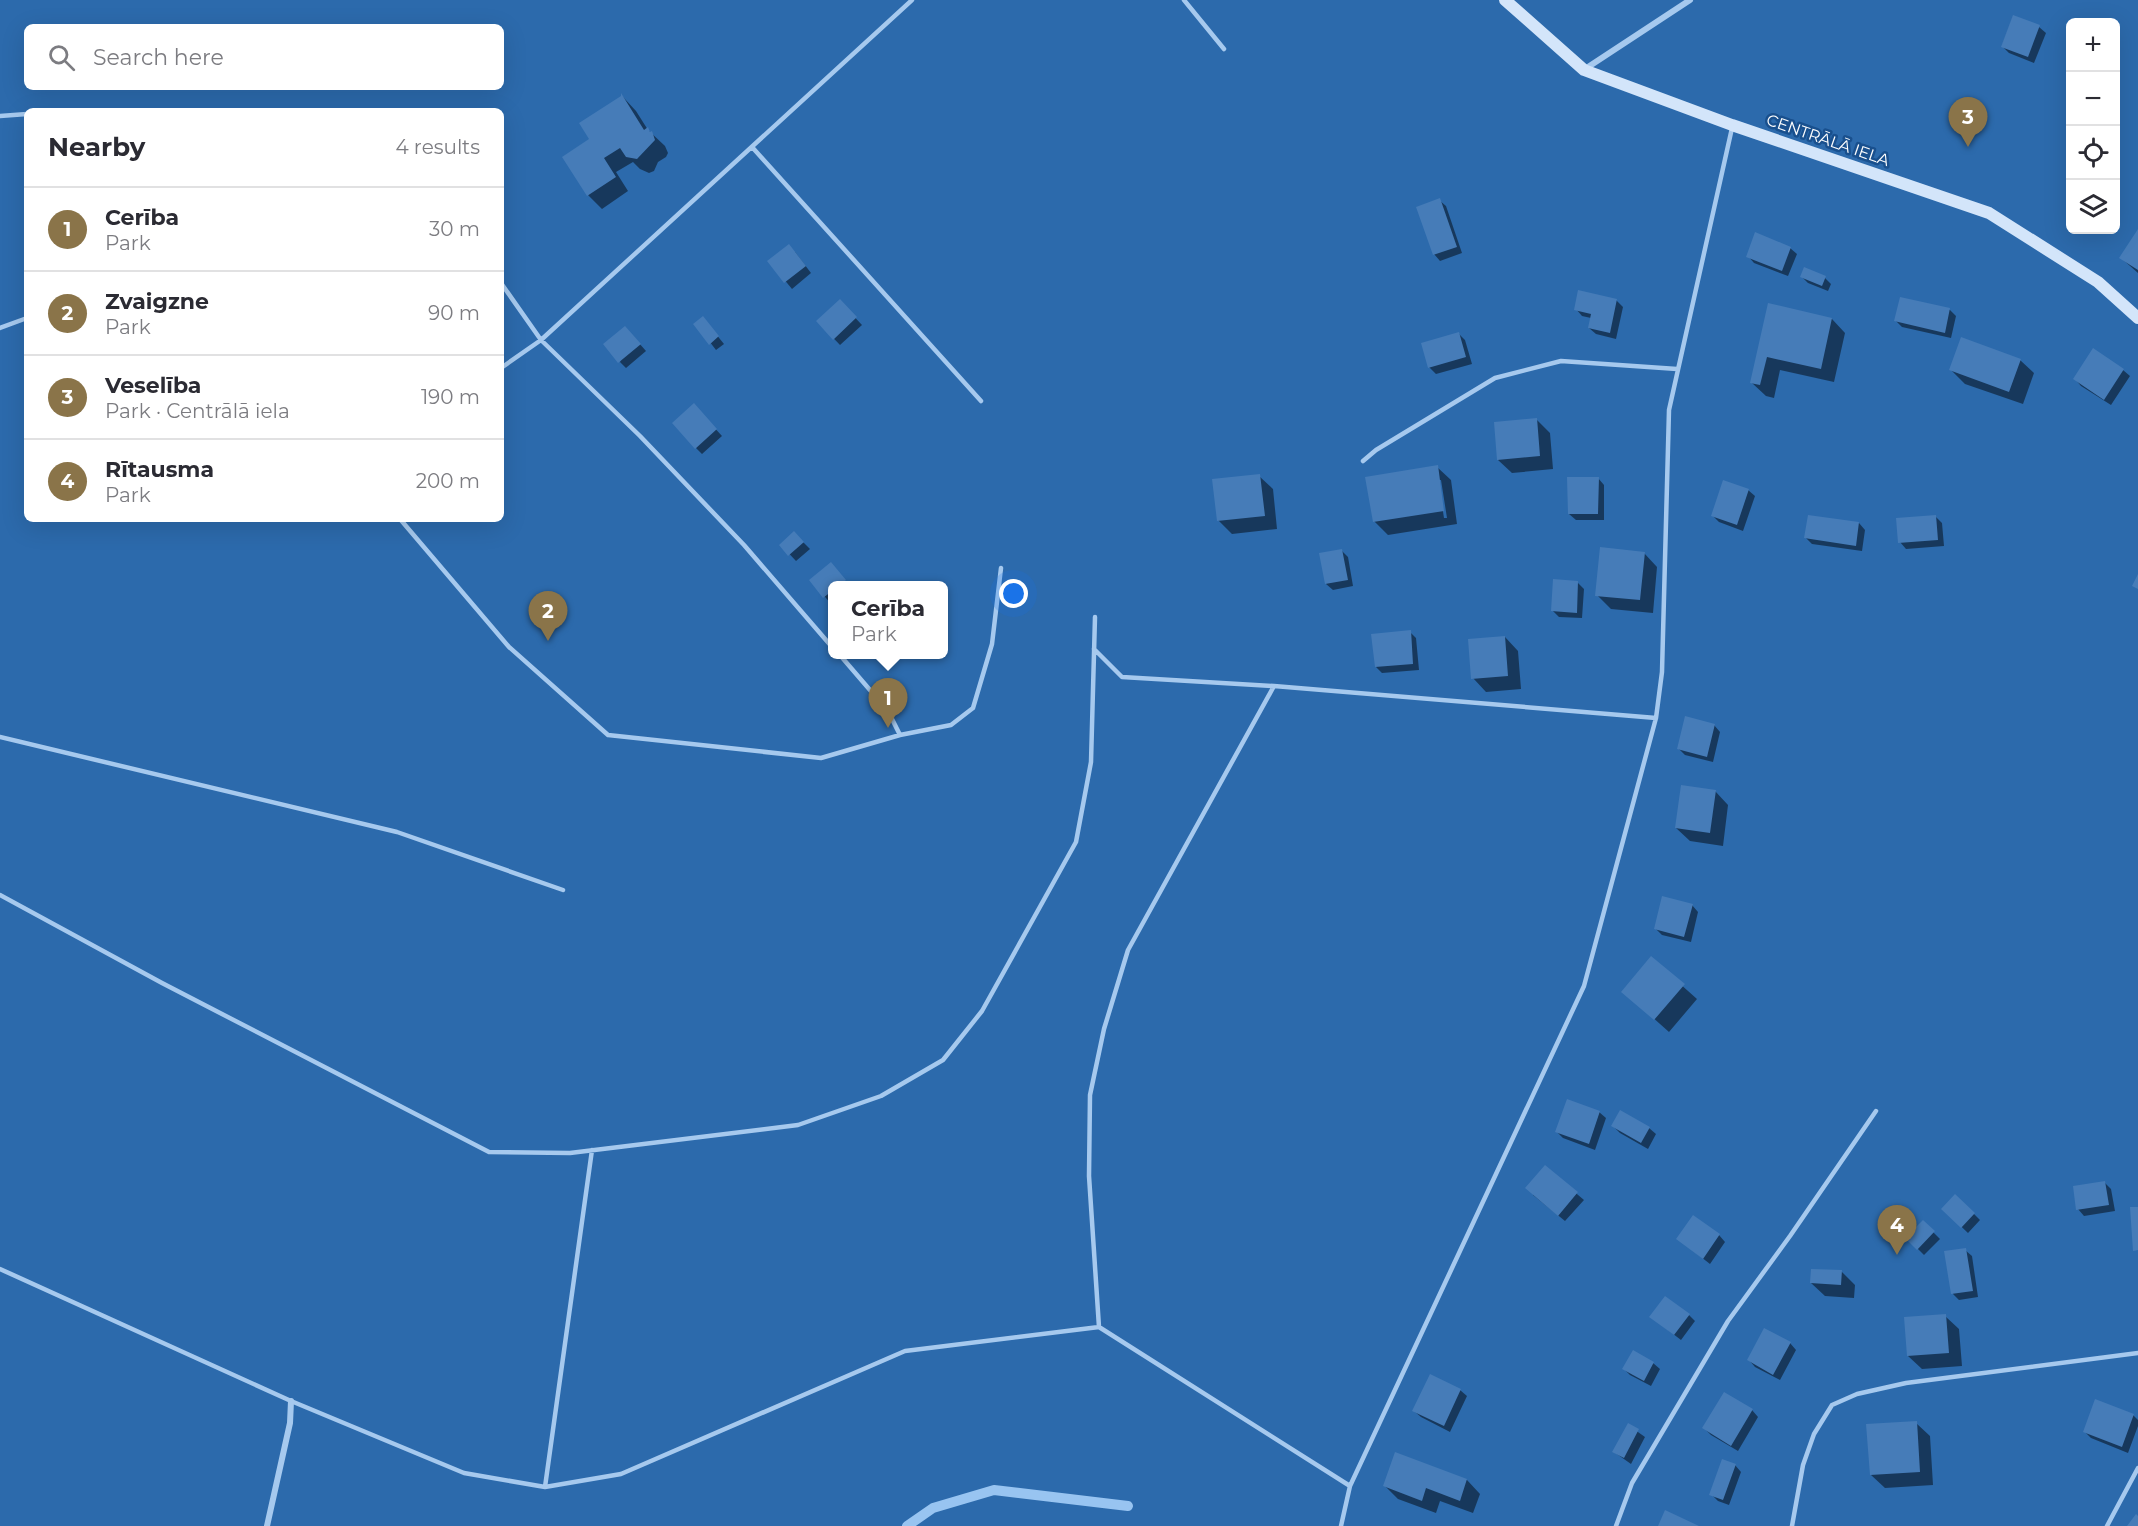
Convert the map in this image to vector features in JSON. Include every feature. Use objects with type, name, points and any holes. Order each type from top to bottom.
[{"type":"street","name":"CENTRĀLĀ IELA","points":[[1505,0],[1584,70],[1732,125],[1989,213],[2097,282],[2138,318]]},
{"type":"street","points":[[1584,70],[1690,0]]},
{"type":"street","points":[[267,1526],[290,1423],[291,1401]]},
{"type":"lane","points":[[504,366],[541,340],[912,0]]},
{"type":"lane","points":[[1184,0],[1224,49]]},
{"type":"lane","points":[[0,116],[24,114]]},
{"type":"lane","points":[[1341,1526],[1350,1486],[1584,986],[1656,717],[1662,672],[1669,410],[1732,125]]},
{"type":"lane","points":[[752,147],[981,401]]},
{"type":"lane","points":[[504,287],[541,340],[640,436],[744,545],[828,642]]},
{"type":"lane","points":[[0,328],[24,319]]},
{"type":"lane","points":[[1363,461],[1376,450],[1495,378],[1561,361],[1677,369]]},
{"type":"lane","points":[[403,522],[509,647],[608,735],[821,758],[900,735],[951,725],[973,708],[992,644],[1001,568]]},
{"type":"lane","points":[[0,895],[489,1152],[570,1153],[798,1125],[881,1096],[943,1060],[982,1011],[1076,842],[1091,762],[1095,617]]},
{"type":"lane","points":[[1094,649],[1122,677],[1274,686],[1656,717]]},
{"type":"lane","points":[[843,659],[888,711],[900,735]]},
{"type":"lane","points":[[1099,1327],[1089,1176],[1090,1095],[1104,1029],[1128,950],[1274,686]]},
{"type":"lane","points":[[0,737],[397,832],[563,890]]},
{"type":"lane","points":[[1616,1526],[1632,1483],[1728,1321],[1876,1111]]},
{"type":"lane","points":[[545,1487],[592,1150]]},
{"type":"lane","points":[[0,1269],[291,1401],[464,1473],[545,1487],[621,1474],[905,1351],[1099,1327],[1350,1486]]},
{"type":"lane","points":[[1792,1526],[1803,1465],[1814,1434],[1832,1406],[1857,1394],[1906,1383],[2138,1353]]},
{"type":"lane","points":[[2107,1526],[2138,1468]]},
{"type":"shaded area","points":[[0,0],[2138,0],[2138,1526],[0,1526]]},
{"type":"building","points":[[2013,15],[2040,25],[2028,57],[2001,47]]},
{"type":"building","points":[[621,93],[644,130],[648,127],[655,140],[637,159],[626,157],[620,148],[604,158],[616,177],[587,196],[562,157],[589,139],[579,123],[621,96]]},
{"type":"building","points":[[1440,198],[1457,247],[1433,255],[1416,207]]},
{"type":"building","points":[[2138,229],[2138,270],[2119,258]]},
{"type":"building","points":[[1755,232],[1791,247],[1782,271],[1746,257]]},
{"type":"building","points":[[789,244],[806,266],[784,283],[767,261]]},
{"type":"building","points":[[1804,267],[1826,276],[1822,286],[1800,277]]},
{"type":"building","points":[[1578,290],[1617,299],[1610,333],[1588,328],[1591,314],[1574,310]]},
{"type":"building","points":[[1900,297],[1950,308],[1945,333],[1894,321]]},
{"type":"building","points":[[840,299],[857,317],[833,340],[816,321]]},
{"type":"building","points":[[1768,303],[1832,318],[1821,369],[1767,357],[1760,385],[1750,383]]},
{"type":"building","points":[[703,316],[719,336],[709,345],[693,324]]},
{"type":"building","points":[[625,326],[641,344],[618,363],[603,344]]},
{"type":"building","points":[[1459,332],[1466,357],[1428,368],[1421,343]]},
{"type":"building","points":[[1961,337],[2021,359],[2009,392],[1949,370]]},
{"type":"building","points":[[2093,348],[2124,369],[2104,400],[2073,379]]},
{"type":"building","points":[[694,403],[717,429],[695,449],[672,423]]},
{"type":"building","points":[[1537,418],[1540,456],[1497,460],[1494,422]]},
{"type":"building","points":[[1438,465],[1444,511],[1373,522],[1365,477]]},
{"type":"building","points":[[1260,474],[1265,516],[1217,521],[1212,479]]},
{"type":"building","points":[[1567,477],[1599,477],[1598,514],[1568,514]]},
{"type":"building","points":[[1723,480],[1749,489],[1737,525],[1711,516]]},
{"type":"building","points":[[1808,515],[1859,522],[1856,546],[1804,538]]},
{"type":"building","points":[[1936,515],[1938,540],[1898,543],[1896,518]]},
{"type":"building","points":[[794,531],[804,542],[788,556],[779,545]]},
{"type":"building","points":[[1600,547],[1645,552],[1640,600],[1595,596]]},
{"type":"building","points":[[1342,549],[1348,580],[1325,584],[1319,553]]},
{"type":"building","points":[[831,562],[846,580],[828,581],[828,594],[823,598],[809,580]]},
{"type":"building","points":[[2138,574],[2138,589],[2132,586]]},
{"type":"building","points":[[1553,579],[1578,581],[1577,613],[1551,611]]},
{"type":"building","points":[[1411,630],[1413,664],[1375,667],[1371,634]]},
{"type":"building","points":[[1505,636],[1508,676],[1471,679],[1468,639]]},
{"type":"building","points":[[1685,716],[1715,724],[1707,757],[1677,749]]},
{"type":"building","points":[[1681,785],[1716,790],[1710,833],[1675,828]]},
{"type":"building","points":[[1662,896],[1693,904],[1684,937],[1654,929]]},
{"type":"building","points":[[1651,956],[1685,984],[1654,1020],[1621,992]]},
{"type":"building","points":[[1567,1099],[1600,1111],[1589,1144],[1555,1132]]},
{"type":"building","points":[[1620,1110],[1650,1127],[1641,1143],[1611,1126]]},
{"type":"building","points":[[1545,1165],[1578,1192],[1558,1216],[1525,1188]]},
{"type":"building","points":[[2105,1181],[2109,1205],[2076,1210],[2073,1186]]},
{"type":"building","points":[[1955,1194],[1975,1213],[1961,1228],[1941,1209]]},
{"type":"building","points":[[2130,1207],[2138,1207],[2138,1250],[2133,1251]]},
{"type":"building","points":[[1693,1215],[1720,1234],[1703,1259],[1676,1239]]},
{"type":"building","points":[[1923,1220],[1935,1231],[1917,1250],[1905,1238]]},
{"type":"building","points":[[1966,1248],[1973,1291],[1951,1294],[1944,1251]]},
{"type":"building","points":[[1811,1269],[1842,1270],[1841,1285],[1810,1283]]},
{"type":"building","points":[[1665,1296],[1690,1314],[1674,1335],[1649,1317]]},
{"type":"building","points":[[1946,1314],[1949,1353],[1907,1356],[1904,1317]]},
{"type":"building","points":[[1764,1328],[1791,1342],[1773,1375],[1747,1360]]},
{"type":"building","points":[[1633,1350],[1654,1362],[1644,1381],[1622,1369]]},
{"type":"building","points":[[1430,1374],[1461,1389],[1444,1426],[1412,1411]]},
{"type":"building","points":[[1724,1392],[1753,1409],[1731,1446],[1702,1428]]},
{"type":"building","points":[[2095,1399],[2134,1414],[2122,1447],[2083,1432]]},
{"type":"building","points":[[1917,1421],[1920,1472],[1870,1475],[1866,1424]]},
{"type":"building","points":[[1628,1423],[1639,1429],[1624,1458],[1612,1452]]},
{"type":"building","points":[[1395,1452],[1467,1479],[1460,1501],[1426,1488],[1422,1501],[1383,1486]]},
{"type":"building","points":[[1722,1459],[1736,1464],[1723,1500],[1709,1495]]},
{"type":"building","points":[[1665,1510],[1699,1526],[1658,1526]]},
{"type":"building","points":[[2136,1514],[2138,1526],[2127,1526]]},
{"type":"waterway","points":[[907,1526],[933,1508],[994,1490],[1128,1506]]},
{"type":"place","name":"Veselība","points":[[1968,147]]},
{"type":"place","name":"Zvaigzne","points":[[548,641]]},
{"type":"place","name":"Cerība","points":[[888,728]]},
{"type":"place","name":"Rītausma","points":[[1897,1255]]}]
